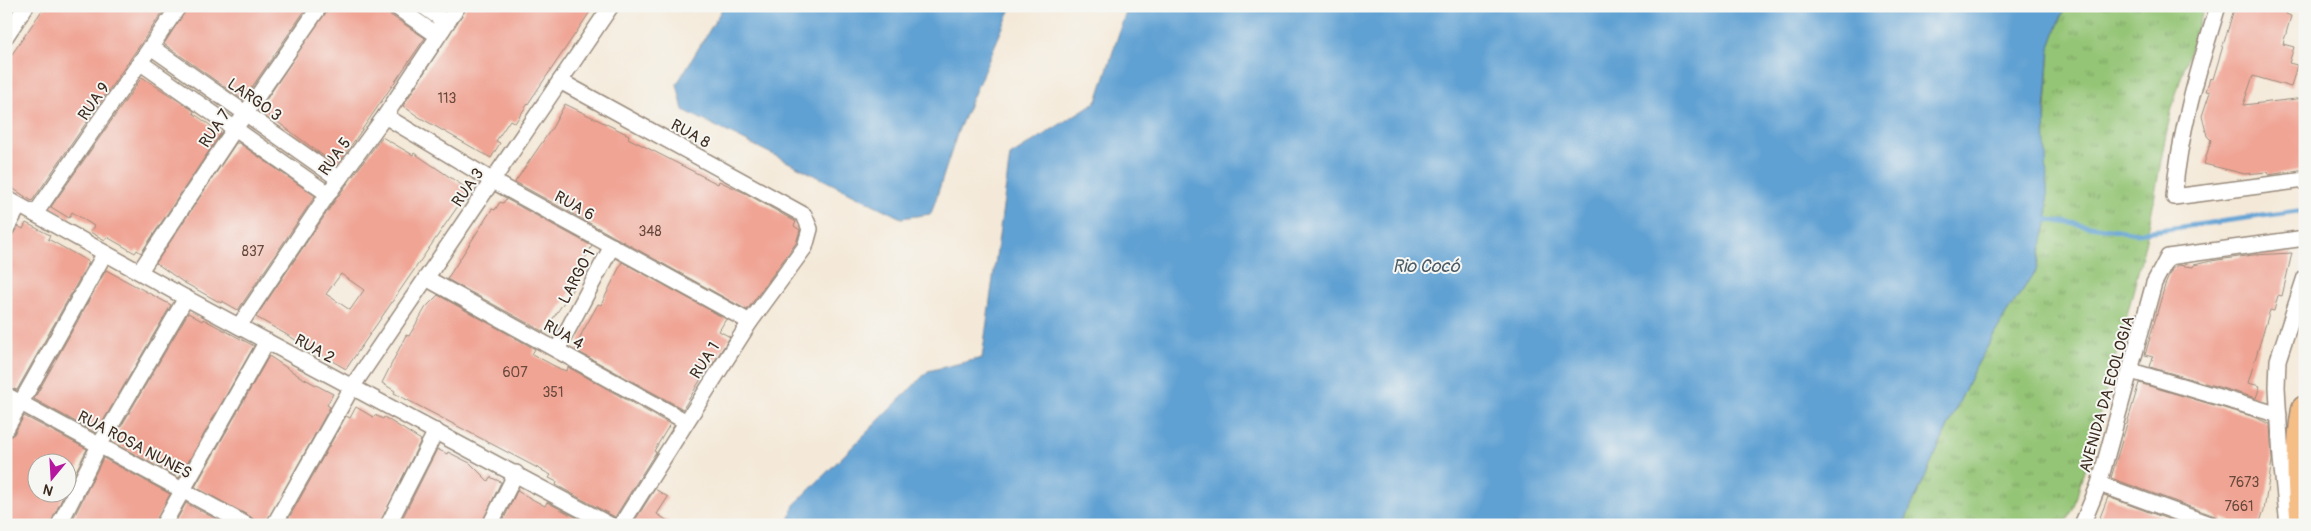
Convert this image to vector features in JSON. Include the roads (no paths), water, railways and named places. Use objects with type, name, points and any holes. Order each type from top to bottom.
[{"type":"highway","points":[[2304,525],[2300,488],[2301,443],[2305,410]]},
{"type":"street","points":[[6,36],[26,6]]},
{"type":"street","name":"RUA 9","points":[[35,214],[179,6]]},
{"type":"street","name":"RUA 7","points":[[140,271],[320,6]]},
{"type":"street","points":[[394,6],[431,31],[442,30],[440,18],[423,6]]},
{"type":"street","name":"RUA 5","points":[[239,326],[328,194],[385,116],[458,6]]},
{"type":"street","name":"RUA 3","points":[[274,525],[352,388],[611,6]]},
{"type":"street","points":[[2218,6],[2184,130],[2177,162],[2174,197],[2305,180]]},
{"type":"street","name":"LARGO 3","points":[[151,47],[339,179]]},
{"type":"street","points":[[141,63],[234,130],[328,194]]},
{"type":"street","name":"RUA 8","points":[[560,82],[804,215]]},
{"type":"street","name":"RUA 6","points":[[385,116],[493,181],[750,322]]},
{"type":"street","points":[[6,228],[13,202]]},
{"type":"street","name":"RUA 2","points":[[13,202],[352,388],[516,473],[600,523]]},
{"type":"street","name":"RUA 1","points":[[621,525],[685,421],[750,322],[805,247],[810,229],[804,215]]},
{"type":"street","name":"AVENIDA DA ECOLOGIA","points":[[2082,525],[2099,484],[2154,283],[2168,257],[2305,238]]},
{"type":"street","name":"LARGO 1","points":[[557,350],[612,246]]},
{"type":"street","points":[[6,429],[105,253]]},
{"type":"street","points":[[2288,525],[2281,459],[2277,387],[2278,360],[2305,277]]},
{"type":"street","name":"RUA 4","points":[[426,278],[685,421]]},
{"type":"street","points":[[59,525],[100,444],[186,298]]},
{"type":"street","points":[[163,525],[267,341]]},
{"type":"street","points":[[2131,370],[2279,415]]},
{"type":"street","name":"RUA ROSA NUNES","points":[[6,395],[100,444],[247,525]]},
{"type":"street","points":[[388,525],[436,431]]},
{"type":"street","points":[[490,525],[516,473]]},
{"type":"street","points":[[2099,484],[2212,525]]},
{"type":"water","points":[[724,6],[1012,6],[958,131],[931,214],[901,218],[683,110],[677,84]]},
{"type":"water","name":"Rio Cocó","points":[[1130,6],[2065,6],[2050,47],[2045,112],[2048,220],[2036,271],[2006,314],[1973,372],[1903,525],[788,525],[794,505],[928,371],[982,358],[1010,156],[1097,101],[1127,8]]},
{"type":"waterway","points":[[2043,219],[2137,233],[2305,210]]}]
